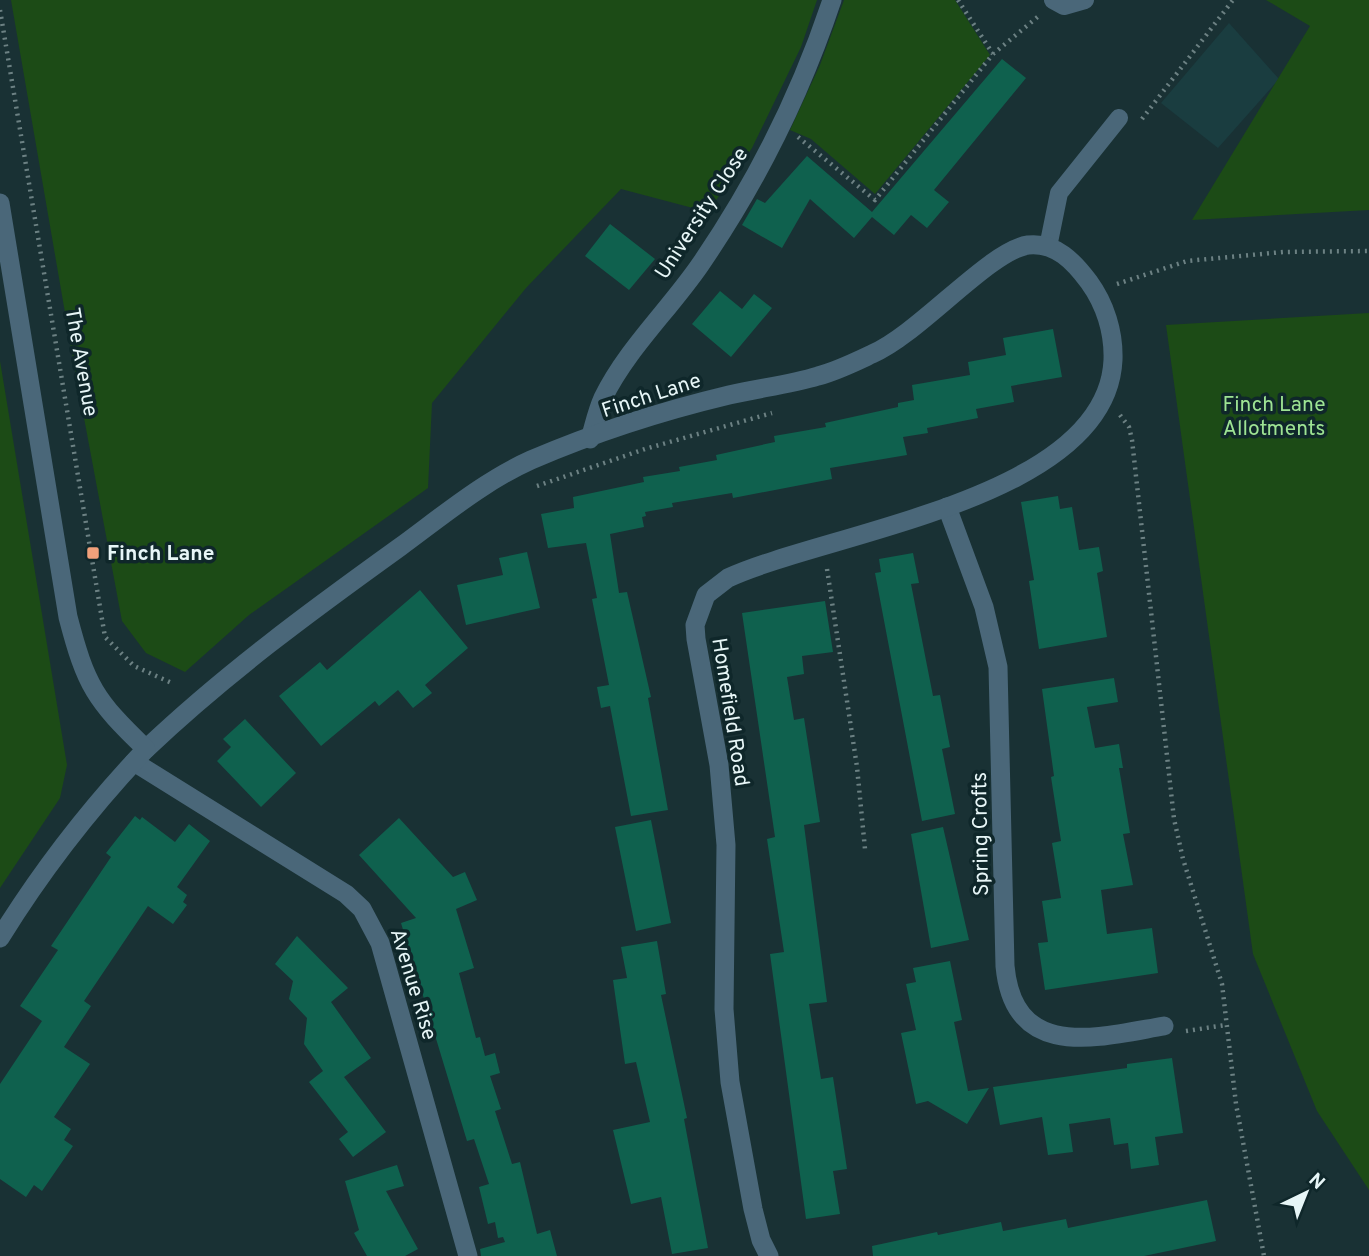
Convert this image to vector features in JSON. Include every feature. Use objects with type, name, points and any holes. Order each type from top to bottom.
[{"type":"street","name":"University Close","points":[[590,439],[603,398],[648,329],[699,266],[750,186],[799,85],[832,0]]},
{"type":"street","points":[[0,203],[74,641],[86,678],[98,701],[140,755]]},
{"type":"street","name":"Finch Lane","points":[[0,938],[66,843],[110,786],[194,704],[266,644],[479,490],[529,461],[678,408],[820,376],[878,352],[919,326],[1008,252],[1028,245],[1048,247]]},
{"type":"street","name":"Homefield Road","points":[[769,1256],[752,1209],[730,1083],[723,941],[726,845],[719,765],[695,625],[706,595],[728,578],[947,507],[1017,476],[1067,445],[1086,427],[1103,401],[1113,367],[1112,332],[1096,291],[1069,259],[1048,247]]},
{"type":"street","name":"Spring Crofts","points":[[947,507],[985,607],[998,667],[1005,966],[1009,991],[1027,1017],[1053,1036],[1083,1039],[1164,1026]]},
{"type":"street","name":"Avenue Rise","points":[[140,755],[346,894],[367,916],[380,943],[468,1256]]},
{"type":"lane","points":[[1055,1],[1064,6],[1085,0]]},
{"type":"lane","points":[[1048,247],[1059,193],[1119,118]]},
{"type":"path","points":[[958,0],[993,54]]},
{"type":"path","points":[[806,141],[875,200],[993,54],[1055,1]]},
{"type":"path","name":"The Avenue","points":[[0,9],[105,637],[134,666],[174,684]]},
{"type":"path","points":[[1096,291],[1187,261],[1283,252],[1369,251]]},
{"type":"path","points":[[1103,401],[1123,417],[1132,440],[1174,820],[1183,859],[1222,984],[1236,1104],[1264,1256]]},
{"type":"path","points":[[531,488],[645,449],[776,412]]},
{"type":"path","points":[[823,546],[857,766],[865,849]]},
{"type":"path","points":[[1164,1026],[1178,1032],[1226,1025]]},
{"type":"shaded area","points":[[1229,23],[1279,79],[1218,148],[1161,103]]},
{"type":"green space","points":[[11,0],[817,0],[801,47],[752,148],[708,212],[621,189],[526,288],[432,403],[428,488],[249,615],[185,672],[146,653],[122,621],[73,359]]},
{"type":"green space","points":[[844,0],[955,0],[990,55],[875,194],[811,139],[790,130],[820,65]]},
{"type":"green space","points":[[1266,0],[1369,0],[1369,210],[1192,220],[1310,26]]},
{"type":"green space","name":"Finch Lane Allotments","points":[[1369,313],[1369,1190],[1317,1111],[1253,954],[1166,325]]},
{"type":"green space","points":[[0,361],[67,765],[60,798],[0,888]]},
{"type":"building","points":[[1002,59],[1026,78],[934,190],[949,202],[927,228],[911,215],[894,235],[872,217],[854,238],[810,199],[782,248],[742,225],[757,199],[765,203],[807,156],[872,212]]},
{"type":"building","points":[[610,224],[655,259],[629,290],[585,256]]},
{"type":"building","points":[[720,291],[742,309],[754,294],[772,308],[731,357],[692,324]]},
{"type":"building","points":[[1053,329],[1062,377],[1011,386],[1014,402],[976,409],[978,418],[927,428],[928,433],[903,437],[907,455],[830,468],[832,479],[733,498],[732,493],[672,503],[673,507],[645,512],[646,516],[642,517],[644,527],[610,534],[619,593],[627,592],[651,697],[648,698],[668,810],[631,816],[610,706],[601,708],[597,687],[609,685],[592,599],[597,598],[586,543],[548,548],[541,514],[574,508],[573,497],[644,482],[643,477],[680,471],[679,467],[717,460],[716,455],[775,442],[774,436],[826,427],[825,423],[898,407],[898,403],[914,400],[912,385],[970,375],[968,362],[1006,355],[1003,338]]},
{"type":"building","points":[[1058,496],[1060,509],[1072,507],[1079,550],[1099,547],[1103,571],[1097,573],[1107,637],[1039,649],[1029,581],[1034,580],[1021,502]]},
{"type":"building","points":[[527,552],[540,608],[466,625],[457,585],[503,575],[499,558]]},
{"type":"building","points":[[913,553],[919,583],[911,584],[933,696],[940,695],[950,747],[942,749],[955,814],[922,821],[875,573],[881,572],[879,559]]},
{"type":"building","points":[[420,590],[468,648],[425,685],[432,693],[413,708],[398,690],[379,706],[375,701],[321,746],[279,696],[320,662],[327,670]]},
{"type":"building","points":[[825,601],[833,652],[802,656],[804,674],[787,677],[794,720],[804,718],[820,822],[804,825],[827,1002],[809,1004],[821,1079],[833,1077],[847,1169],[833,1171],[840,1214],[806,1219],[770,954],[784,952],[767,839],[775,837],[742,613]]},
{"type":"building","points":[[1114,678],[1118,702],[1087,707],[1095,748],[1119,744],[1123,768],[1119,768],[1130,833],[1123,834],[1133,885],[1101,890],[1107,934],[1152,928],[1158,973],[1045,990],[1038,943],[1048,942],[1042,901],[1061,898],[1052,843],[1061,841],[1042,689]]},
{"type":"building","points":[[245,719],[296,773],[261,807],[217,761],[231,747],[223,739]]},
{"type":"building","points":[[135,816],[140,820],[142,817],[175,842],[189,824],[210,841],[177,887],[187,895],[183,902],[187,905],[173,924],[148,906],[84,1001],[91,1006],[64,1047],[90,1064],[54,1117],[71,1129],[64,1140],[73,1146],[42,1191],[34,1185],[26,1197],[0,1179],[0,1084],[42,1021],[20,1006],[58,950],[51,946],[111,857],[106,853]]},
{"type":"building","points":[[399,818],[453,877],[465,872],[477,900],[456,909],[474,968],[459,973],[476,1038],[480,1037],[485,1056],[495,1053],[500,1073],[490,1076],[501,1109],[495,1111],[512,1164],[520,1162],[537,1234],[550,1230],[557,1256],[481,1256],[480,1249],[505,1242],[503,1237],[498,1238],[495,1222],[488,1224],[479,1187],[489,1184],[474,1139],[467,1141],[401,923],[416,918],[359,855]]},
{"type":"building","points":[[651,820],[671,923],[636,931],[615,827]]},
{"type":"building","points":[[943,827],[969,940],[931,948],[911,834]]},
{"type":"building","points":[[297,936],[348,988],[331,1002],[371,1058],[344,1077],[386,1132],[353,1157],[339,1139],[348,1132],[309,1082],[323,1071],[304,1044],[307,1018],[289,999],[293,981],[275,964]]},
{"type":"building","points":[[657,941],[666,994],[661,995],[687,1118],[684,1119],[708,1248],[672,1254],[661,1197],[631,1204],[613,1130],[650,1122],[636,1062],[625,1064],[613,980],[627,978],[621,947]]},
{"type":"building","points":[[950,961],[962,1020],[954,1022],[968,1091],[989,1088],[967,1124],[928,1101],[916,1104],[901,1033],[916,1030],[906,984],[916,982],[913,968]]},
{"type":"building","points":[[1172,1058],[1183,1133],[1155,1137],[1159,1165],[1131,1169],[1128,1143],[1114,1145],[1110,1118],[1069,1124],[1073,1152],[1048,1155],[1042,1117],[1000,1125],[993,1087],[1127,1068],[1127,1064]]},
{"type":"building","points":[[397,1165],[404,1186],[386,1191],[418,1249],[405,1256],[367,1256],[354,1233],[359,1230],[345,1181]]},
{"type":"building","points":[[1207,1200],[1216,1241],[1144,1256],[873,1256],[872,1246],[937,1232],[938,1235],[1001,1222],[1003,1231],[1066,1219],[1068,1228]]},
{"type":"place","name":"Finch Lane","points":[[93,553]]}]
